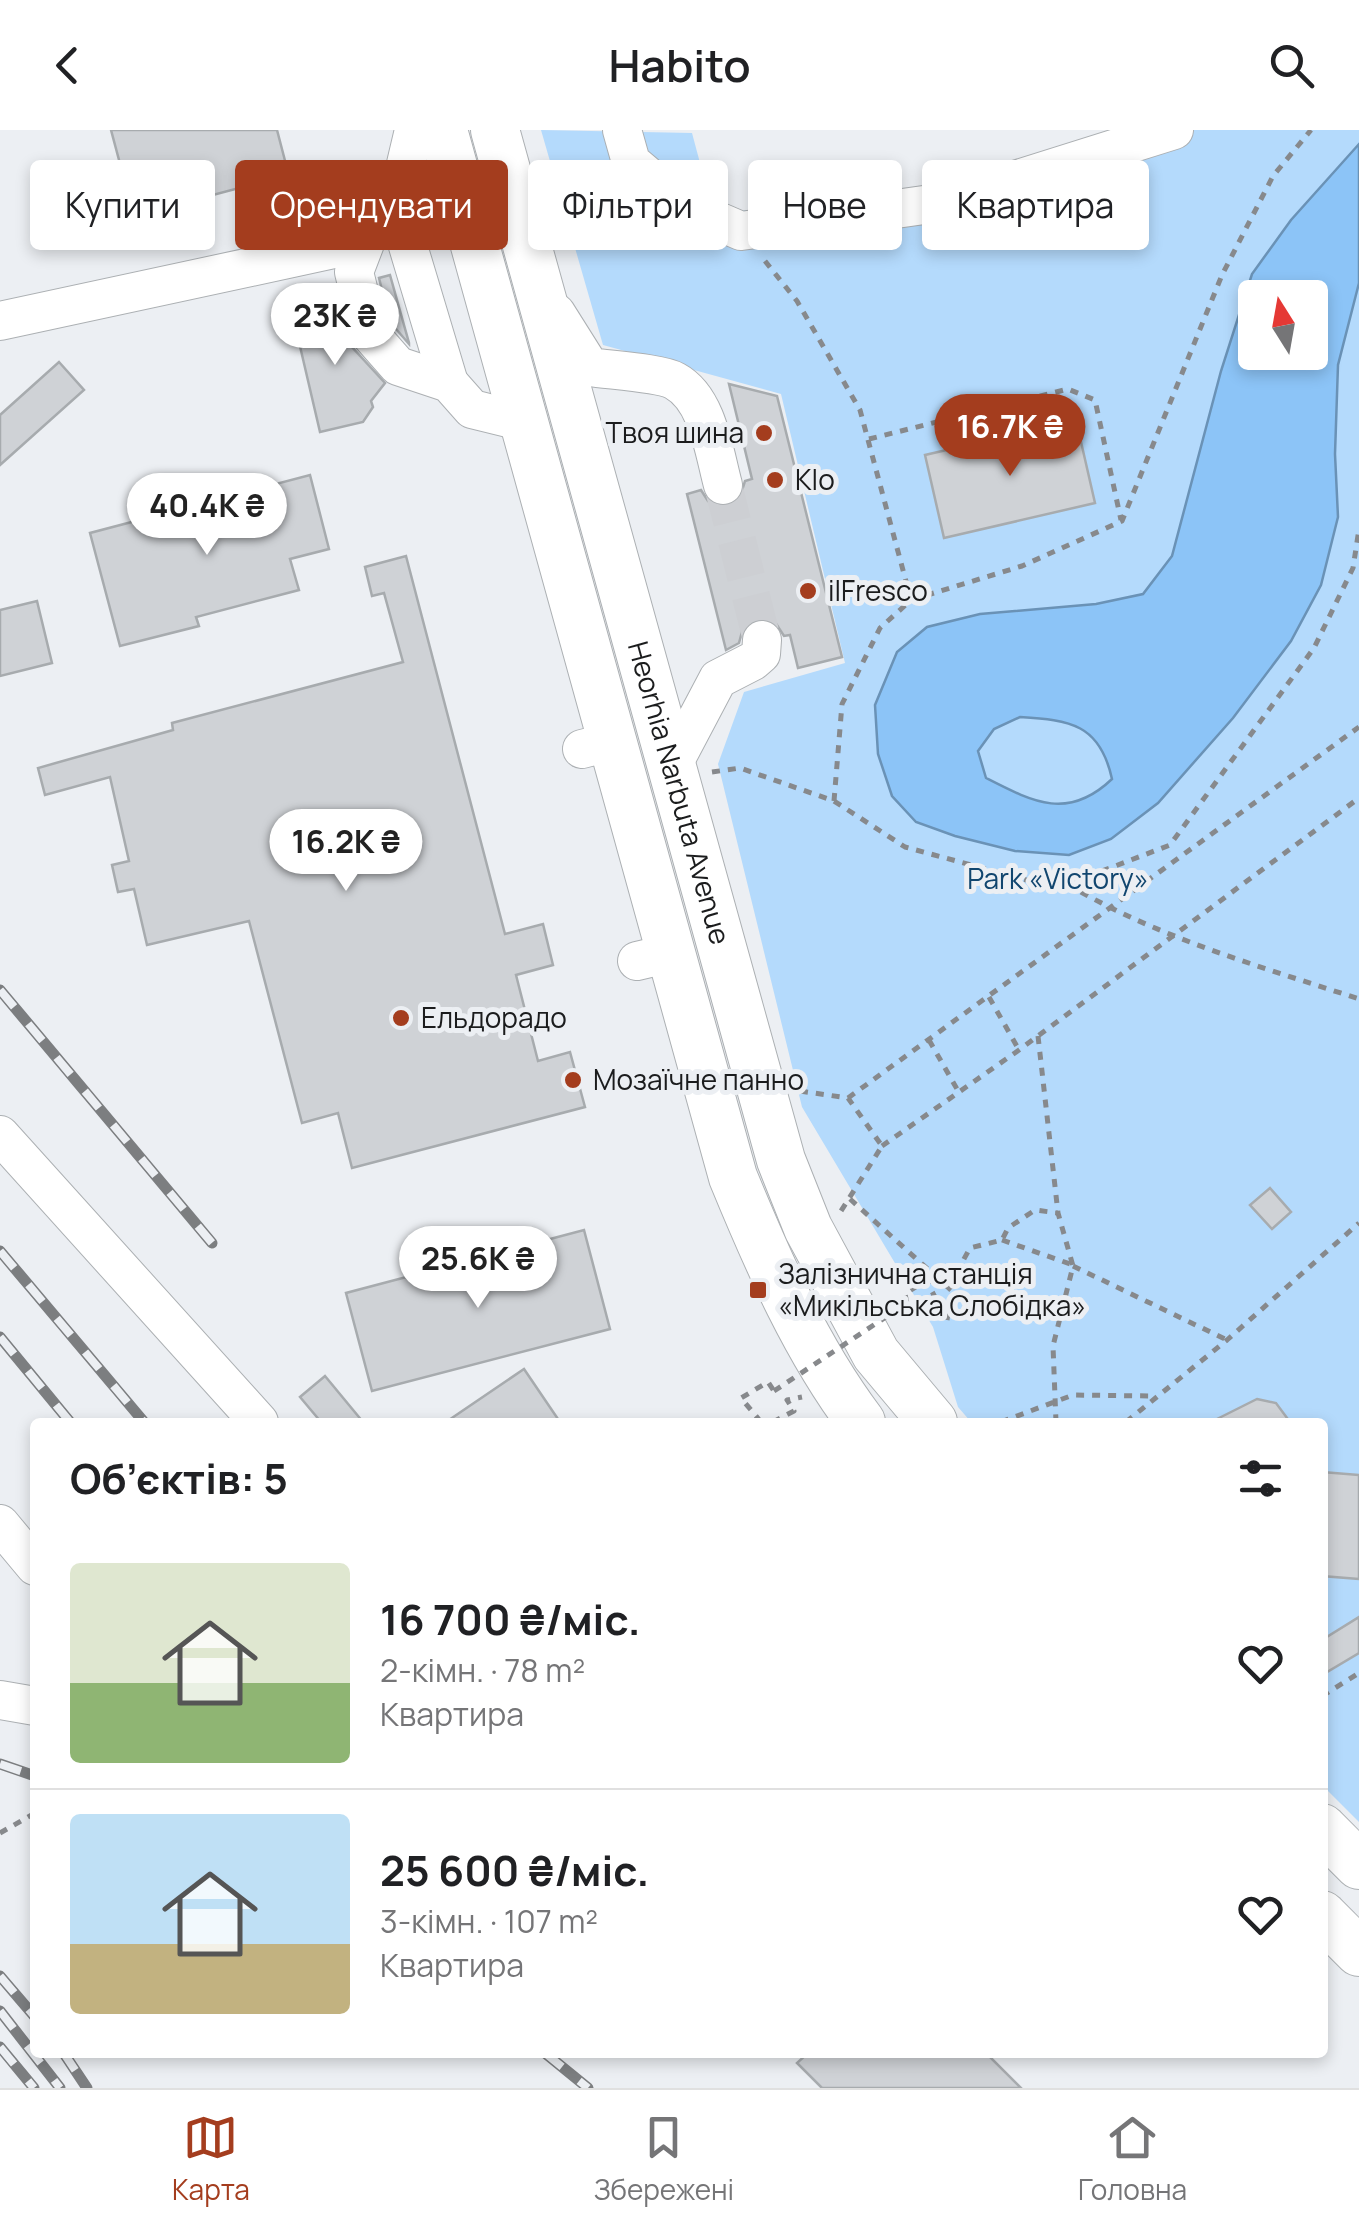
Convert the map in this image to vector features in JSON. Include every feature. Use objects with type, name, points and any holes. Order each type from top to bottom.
[{"type":"main road","name":"Heorhia Narbuta Avenue","points":[[443,130],[529,434],[597,745],[654,957],[768,1263],[839,1393],[858,1418]]},
{"type":"main road","name":"Heorhia Narbuta Avenue","points":[[495,130],[541,296],[693,770],[781,1160],[801,1211],[876,1354],[930,1418]]},
{"type":"main road","points":[[1328,1834],[1359,1865]]},
{"type":"main road","points":[[1328,1921],[1359,1952]]},
{"type":"lane","points":[[407,160],[414,130]]},
{"type":"lane","points":[[622,130],[632,162],[644,174],[683,206],[741,232],[945,202],[1174,130]]},
{"type":"lane","points":[[0,321],[325,250]]},
{"type":"lane","points":[[362,250],[354,272],[369,333],[398,366],[448,383]]},
{"type":"lane","points":[[409,250],[448,383],[472,409],[516,420],[529,434]]},
{"type":"lane","points":[[541,296],[558,315],[590,367],[674,380],[696,400],[723,485]]},
{"type":"lane","points":[[693,770],[718,679],[761,654],[762,640]]},
{"type":"lane","points":[[0,1134],[254,1418]]},
{"type":"lane","points":[[0,1524],[30,1560]]},
{"type":"lane","points":[[0,1700],[30,1705]]},
{"type":"path","points":[[834,800],[842,704],[880,628],[911,600],[1022,566],[1122,521],[1222,275],[1273,176],[1311,130]]},
{"type":"path","points":[[741,232],[797,301],[860,410],[911,600]]},
{"type":"path","points":[[869,438],[1068,389],[1095,400],[1122,521]]},
{"type":"path","points":[[693,770],[740,768],[834,800],[905,847],[1030,881],[1067,884],[1170,844],[1314,648],[1353,568],[1359,529]]},
{"type":"path","points":[[798,1091],[848,1098],[1359,727]]},
{"type":"path","points":[[840,1212],[882,1146],[1019,1050],[1359,798]]},
{"type":"path","points":[[1170,844],[1180,857]]},
{"type":"path","points":[[1067,884],[1109,909],[1170,936],[1359,999]]},
{"type":"path","points":[[989,997],[1019,1050]]},
{"type":"path","points":[[1038,1035],[1058,1213],[1073,1265],[1054,1346],[1056,1418]]},
{"type":"path","points":[[929,1040],[958,1090]]},
{"type":"path","points":[[848,1098],[882,1146]]},
{"type":"path","points":[[850,1199],[952,1291]]},
{"type":"path","points":[[1002,1240],[1008,1228],[1035,1210],[1058,1213]]},
{"type":"path","points":[[1130,1418],[1359,1223]]},
{"type":"path","points":[[756,1418],[742,1398],[768,1382],[774,1391],[907,1303],[905,1294],[926,1280],[947,1320],[954,1277],[970,1248],[1002,1240],[1073,1265],[1226,1340]]},
{"type":"path","points":[[1012,1418],[1072,1395],[1155,1396]]},
{"type":"path","points":[[780,1418],[794,1410],[787,1400]]},
{"type":"path","points":[[1328,1692],[1359,1674]]},
{"type":"path","points":[[0,1833],[30,1816]]},
{"type":"green space","name":"Park «Victory»","points":[[541,130],[692,133],[699,160],[550,160]]},
{"type":"green space","name":"Park «Victory»","points":[[1123,130],[1359,130],[1359,1822],[1328,1791],[1328,1418],[968,1418],[958,1407],[933,1327],[802,1107],[718,764],[744,692],[845,663],[781,394],[603,345],[576,250],[728,250],[728,210],[748,210],[748,250],[902,250],[902,191],[922,189],[922,250],[1149,250],[1149,160],[1028,160]]},
{"type":"shaded area","points":[[1359,144],[1359,283],[1338,365],[1338,517],[1321,585],[1291,641],[1233,718],[1158,803],[1111,839],[1069,855],[1015,851],[916,822],[892,796],[878,754],[875,705],[897,652],[927,627],[980,614],[1096,604],[1143,594],[1172,556],[1238,318],[1238,370],[1328,370],[1328,280],[1250,280],[1291,220]],"holes":[[[1020,717],[1054,720],[1091,736],[1107,761],[1112,779],[1080,800],[1050,803],[986,778],[978,751],[994,729]]]},
{"type":"building","points":[[111,130],[277,130],[285,160],[235,160],[235,189],[215,194],[215,160],[119,160]]},
{"type":"building","points":[[390,275],[409,344],[390,322],[379,278]]},
{"type":"building","points":[[338,301],[352,347],[385,383],[371,401],[373,407],[363,422],[320,432],[292,312]]},
{"type":"building","points":[[59,362],[84,390],[0,465],[0,415]]},
{"type":"building","points":[[729,384],[777,396],[842,657],[798,668],[790,635],[784,636],[775,622],[765,618],[751,620],[743,628],[739,643],[726,650],[687,494],[701,490],[708,501],[727,507],[739,500],[745,481],[752,479]]},
{"type":"building","points":[[1076,420],[1095,503],[944,538],[925,455]]},
{"type":"building","points":[[310,475],[329,549],[290,559],[299,590],[196,617],[199,626],[120,646],[90,533]]},
{"type":"building","points":[[406,556],[505,934],[543,924],[553,965],[516,975],[538,1061],[570,1052],[585,1107],[352,1168],[338,1113],[302,1123],[249,921],[147,945],[134,889],[118,892],[112,865],[129,861],[110,777],[45,795],[38,768],[173,730],[172,723],[403,662],[384,593],[372,596],[365,567]]},
{"type":"building","points":[[37,601],[52,663],[0,676],[0,610]]},
{"type":"building","points":[[1270,1188],[1291,1212],[1272,1229],[1250,1205]]},
{"type":"building","points":[[584,1230],[610,1329],[372,1391],[346,1293]]},
{"type":"building","points":[[524,1369],[557,1418],[452,1418]]},
{"type":"building","points":[[325,1376],[360,1418],[318,1418],[300,1397]]},
{"type":"building","points":[[1257,1399],[1276,1403],[1287,1418],[1219,1418]]},
{"type":"building","points":[[1328,1472],[1359,1475],[1359,1579],[1328,1576]]},
{"type":"building","points":[[1359,1617],[1359,1653],[1328,1671],[1328,1636]]},
{"type":"building","points":[[802,2058],[991,2058],[1021,2088],[822,2088],[797,2063]]},
{"type":"tunnel","points":[[723,485],[762,640]]},
{"type":"railway","points":[[0,990],[212,1243]]},
{"type":"railway","points":[[0,1251],[141,1418]]},
{"type":"railway","points":[[0,1337],[67,1418]]},
{"type":"railway","points":[[0,1764],[30,1774]]},
{"type":"railway","points":[[0,1976],[30,2011]]},
{"type":"railway","points":[[0,2011],[30,2050]]},
{"type":"railway","points":[[0,2047],[34,2088]]},
{"type":"railway","points":[[37,2058],[60,2088]]},
{"type":"railway","points":[[67,2058],[87,2088]]},
{"type":"railway","points":[[551,2058],[588,2088]]},
{"type":"place","name":"Твоя шина","points":[[764,433]]},
{"type":"place","name":"Klo","points":[[775,480]]},
{"type":"place","name":"ilFresco","points":[[808,591]]},
{"type":"place","name":"Ельдорадо","points":[[401,1018]]},
{"type":"place","name":"Мозаїчне панно","points":[[573,1080]]},
{"type":"place","name":"Залізнична станція «Микільська Слобідка»","points":[[758,1290]]}]
